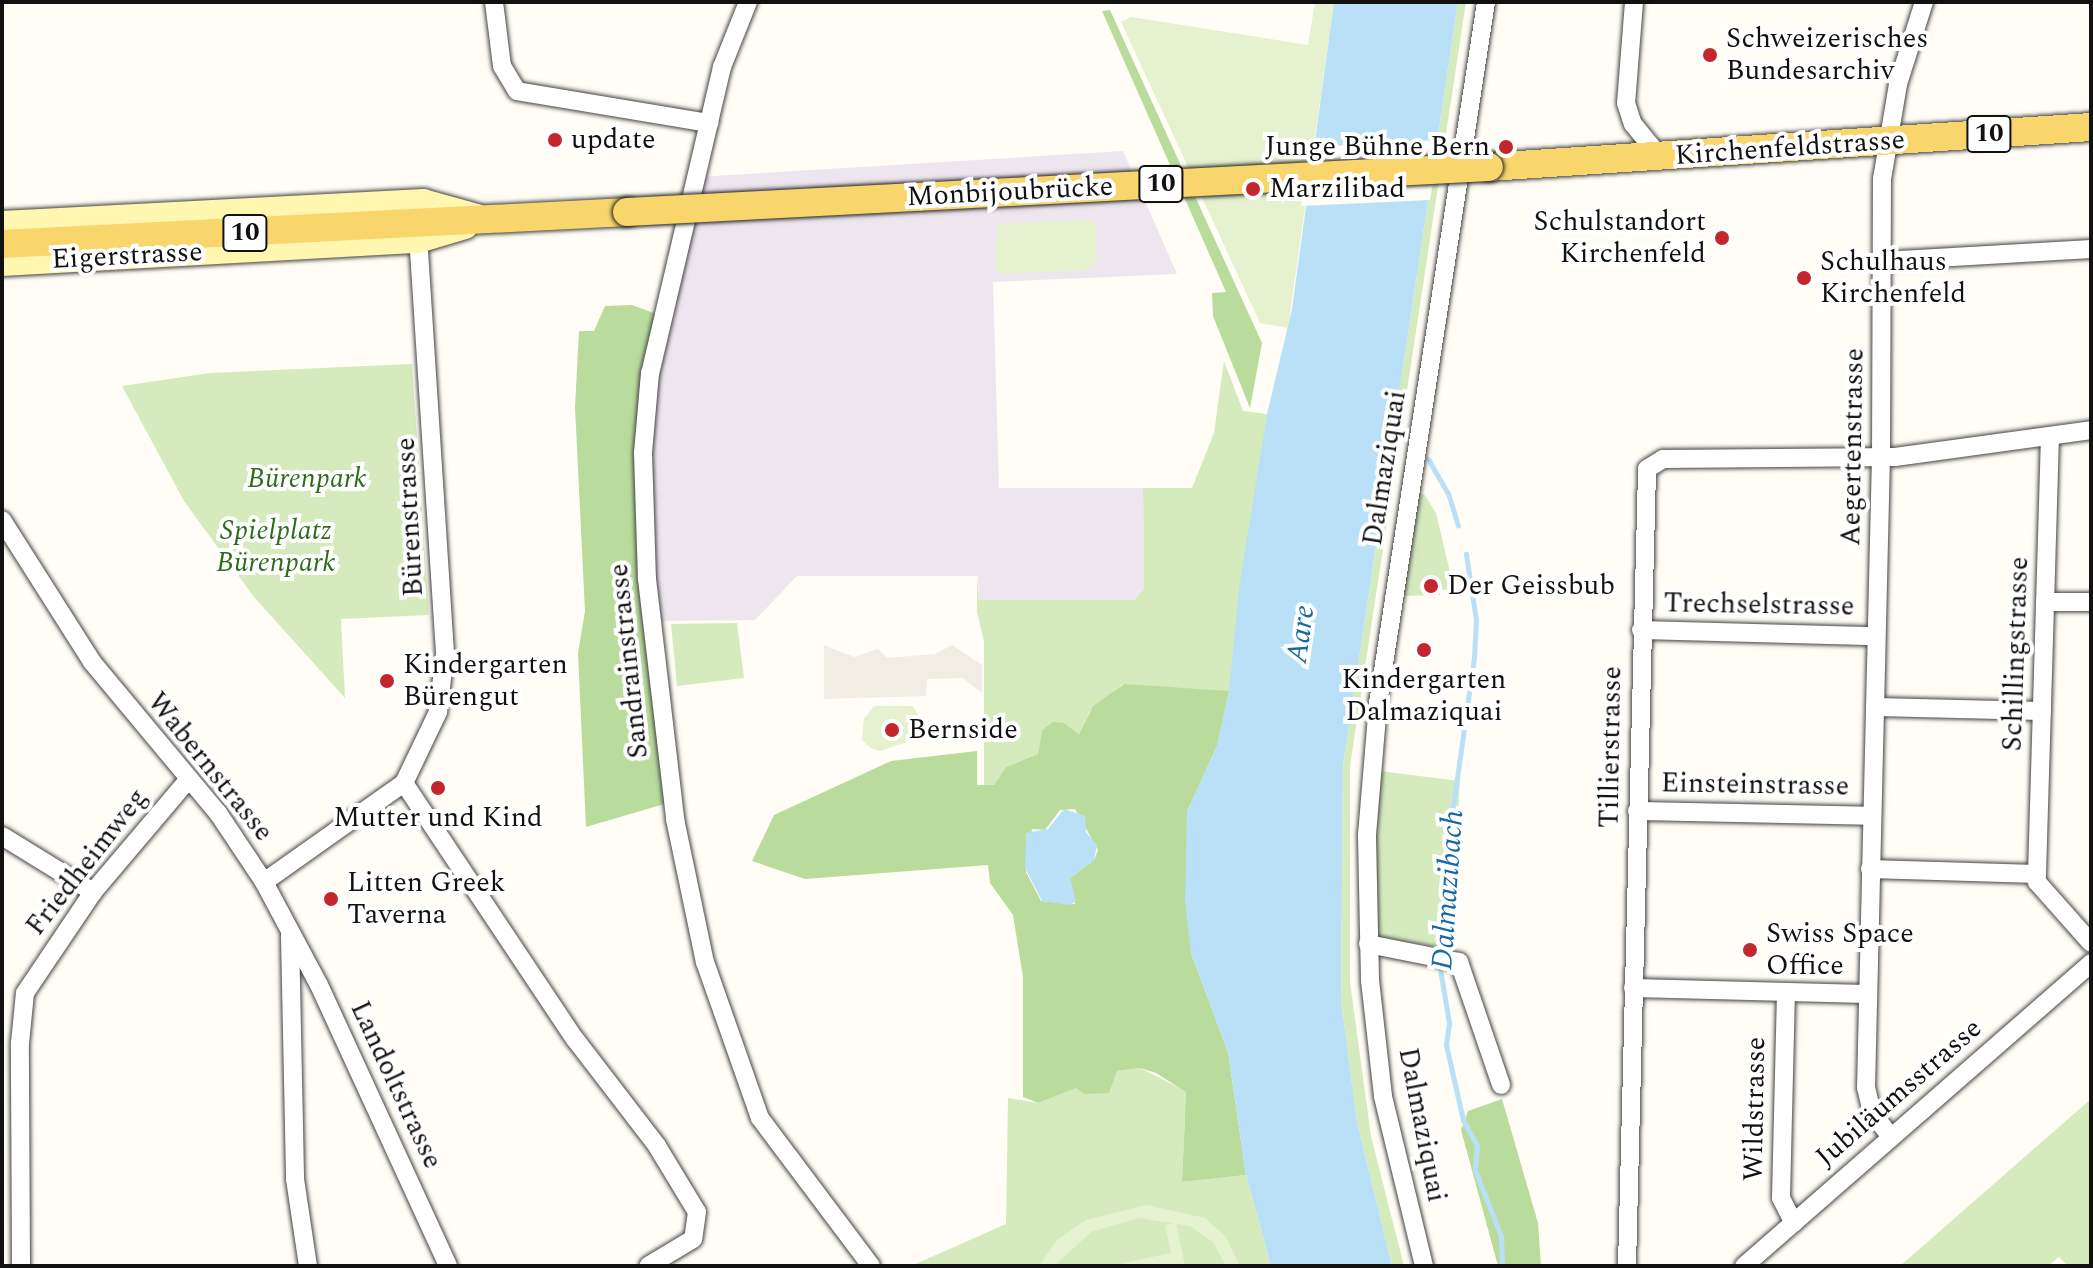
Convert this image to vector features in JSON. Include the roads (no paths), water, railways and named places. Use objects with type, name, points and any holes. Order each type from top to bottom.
[{"type":"main road","name":"Kirchenfeldstrasse","points":[[1489,167],[2091,127]]},
{"type":"main road","name":"Monbijoubrücke","points":[[627,212],[1489,167]]},
{"type":"main road","name":"Eigerstrasse","points":[[2,224],[423,202],[488,220]]},
{"type":"main road","name":"Eigerstrasse","points":[[2,244],[627,212]]},
{"type":"main road","name":"Eigerstrasse","points":[[2,263],[418,240],[488,220]]},
{"type":"street","points":[[494,2],[502,66],[517,91],[709,123]]},
{"type":"street","name":"Dalmaziquai","points":[[1424,1266],[1383,1096],[1368,944],[1367,835],[1378,703],[1486,2]]},
{"type":"street","points":[[1634,2],[1626,107],[1633,124],[1660,157]]},
{"type":"street","name":"Aegertenstrasse","points":[[1891,1137],[1867,1099],[1881,457],[1882,179],[1898,84],[1924,2]]},
{"type":"street","name":"Sandrainstrasse","points":[[743,5],[709,123],[661,315],[643,453],[644,548],[675,819],[705,962],[748,1091],[779,1147],[871,1266]]},
{"type":"street","name":"Bürenstrasse","points":[[264,882],[404,783],[429,736],[444,686],[431,387],[418,240]]},
{"type":"street","points":[[1884,261],[2091,249]]},
{"type":"street","points":[[1881,457],[2091,430]]},
{"type":"street","name":"Schillingstrasse","points":[[2037,874],[2050,436]]},
{"type":"street","name":"Tillierstrasse","points":[[1627,1266],[1645,474],[1655,460],[1881,457]]},
{"type":"street","name":"Wabernstrasse","points":[[2,520],[92,662],[218,813],[264,882],[290,929],[295,1185],[308,1266]]},
{"type":"street","points":[[2045,602],[2091,602]]},
{"type":"street","name":"Trechselstrasse","points":[[1641,630],[1876,636]]},
{"type":"street","points":[[1875,707],[2042,711]]},
{"type":"street","name":"Friedheimweg","points":[[21,1266],[11,1142],[21,1019],[28,987],[93,892],[188,780]]},
{"type":"street","points":[[404,783],[575,1039],[657,1146],[697,1212],[698,1228],[693,1239],[648,1266]]},
{"type":"street","name":"Einsteinstrasse","points":[[1637,811],[1872,816]]},
{"type":"street","points":[[2,836],[93,892]]},
{"type":"street","points":[[1870,869],[2037,874],[2037,882],[2091,943]]},
{"type":"street","name":"Landoltstrasse","points":[[290,929],[448,1266]]},
{"type":"street","points":[[1368,944],[1440,955],[1465,970],[1501,1085]]},
{"type":"street","name":"Jubiläumsstrasse","points":[[1744,1266],[2091,963]]},
{"type":"street","points":[[1633,988],[1867,994]]},
{"type":"street","name":"Wildstrasse","points":[[1786,992],[1781,1198],[1794,1223]]},
{"type":"street","points":[[2,1017],[21,1019]]},
{"type":"water","name":"Aare","points":[[1334,2],[1458,2],[1343,765],[1341,1000],[1357,1122],[1392,1266],[1271,1266],[1246,1175],[1228,1052],[1191,953],[1185,901],[1187,812],[1217,746],[1229,691],[1239,588],[1267,414],[1292,309]]},
{"type":"water","points":[[1064,809],[1085,816],[1086,832],[1097,845],[1094,860],[1070,878],[1076,901],[1070,905],[1042,901],[1025,868],[1026,833],[1048,829]]},
{"type":"waterway","name":"Dalmazibach","points":[[1428,459],[1448,493],[1458,526]]},
{"type":"waterway","name":"Dalmazibach","points":[[1440,953],[1442,885],[1474,657],[1476,620],[1466,554]]},
{"type":"waterway","name":"Dalmazibach","points":[[1439,963],[1449,1023],[1446,1045],[1463,1120],[1477,1145],[1475,1170],[1501,1236],[1502,1266]]},
{"type":"place","name":"Schweizerisches Bundesarchiv","points":[[1710,55]]},
{"type":"place","name":"update","points":[[555,140]]},
{"type":"place","name":"Junge Bühne Bern","points":[[1506,147]]},
{"type":"place","name":"Marzilibad","points":[[1253,189]]},
{"type":"place","name":"Schulstandort Kirchenfeld","points":[[1722,238]]},
{"type":"place","name":"Schulhaus Kirchenfeld","points":[[1804,278]]},
{"type":"place","name":"Der Geissbub","points":[[1431,586]]},
{"type":"place","name":"Kindergarten Dalmaziquai","points":[[1424,650]]},
{"type":"place","name":"Kindergarten Bürengut","points":[[387,681]]},
{"type":"place","name":"Bernside","points":[[892,730]]},
{"type":"place","name":"Mutter und Kind","points":[[438,788]]},
{"type":"place","name":"Litten Greek Taverna","points":[[331,899]]},
{"type":"place","name":"Swiss Space Office","points":[[1750,950]]},
{"type":"park label","name":"Bürenpark","points":[[307,479]]},
{"type":"park label","name":"Spielplatz Bürenpark","points":[[276,547]]}]
